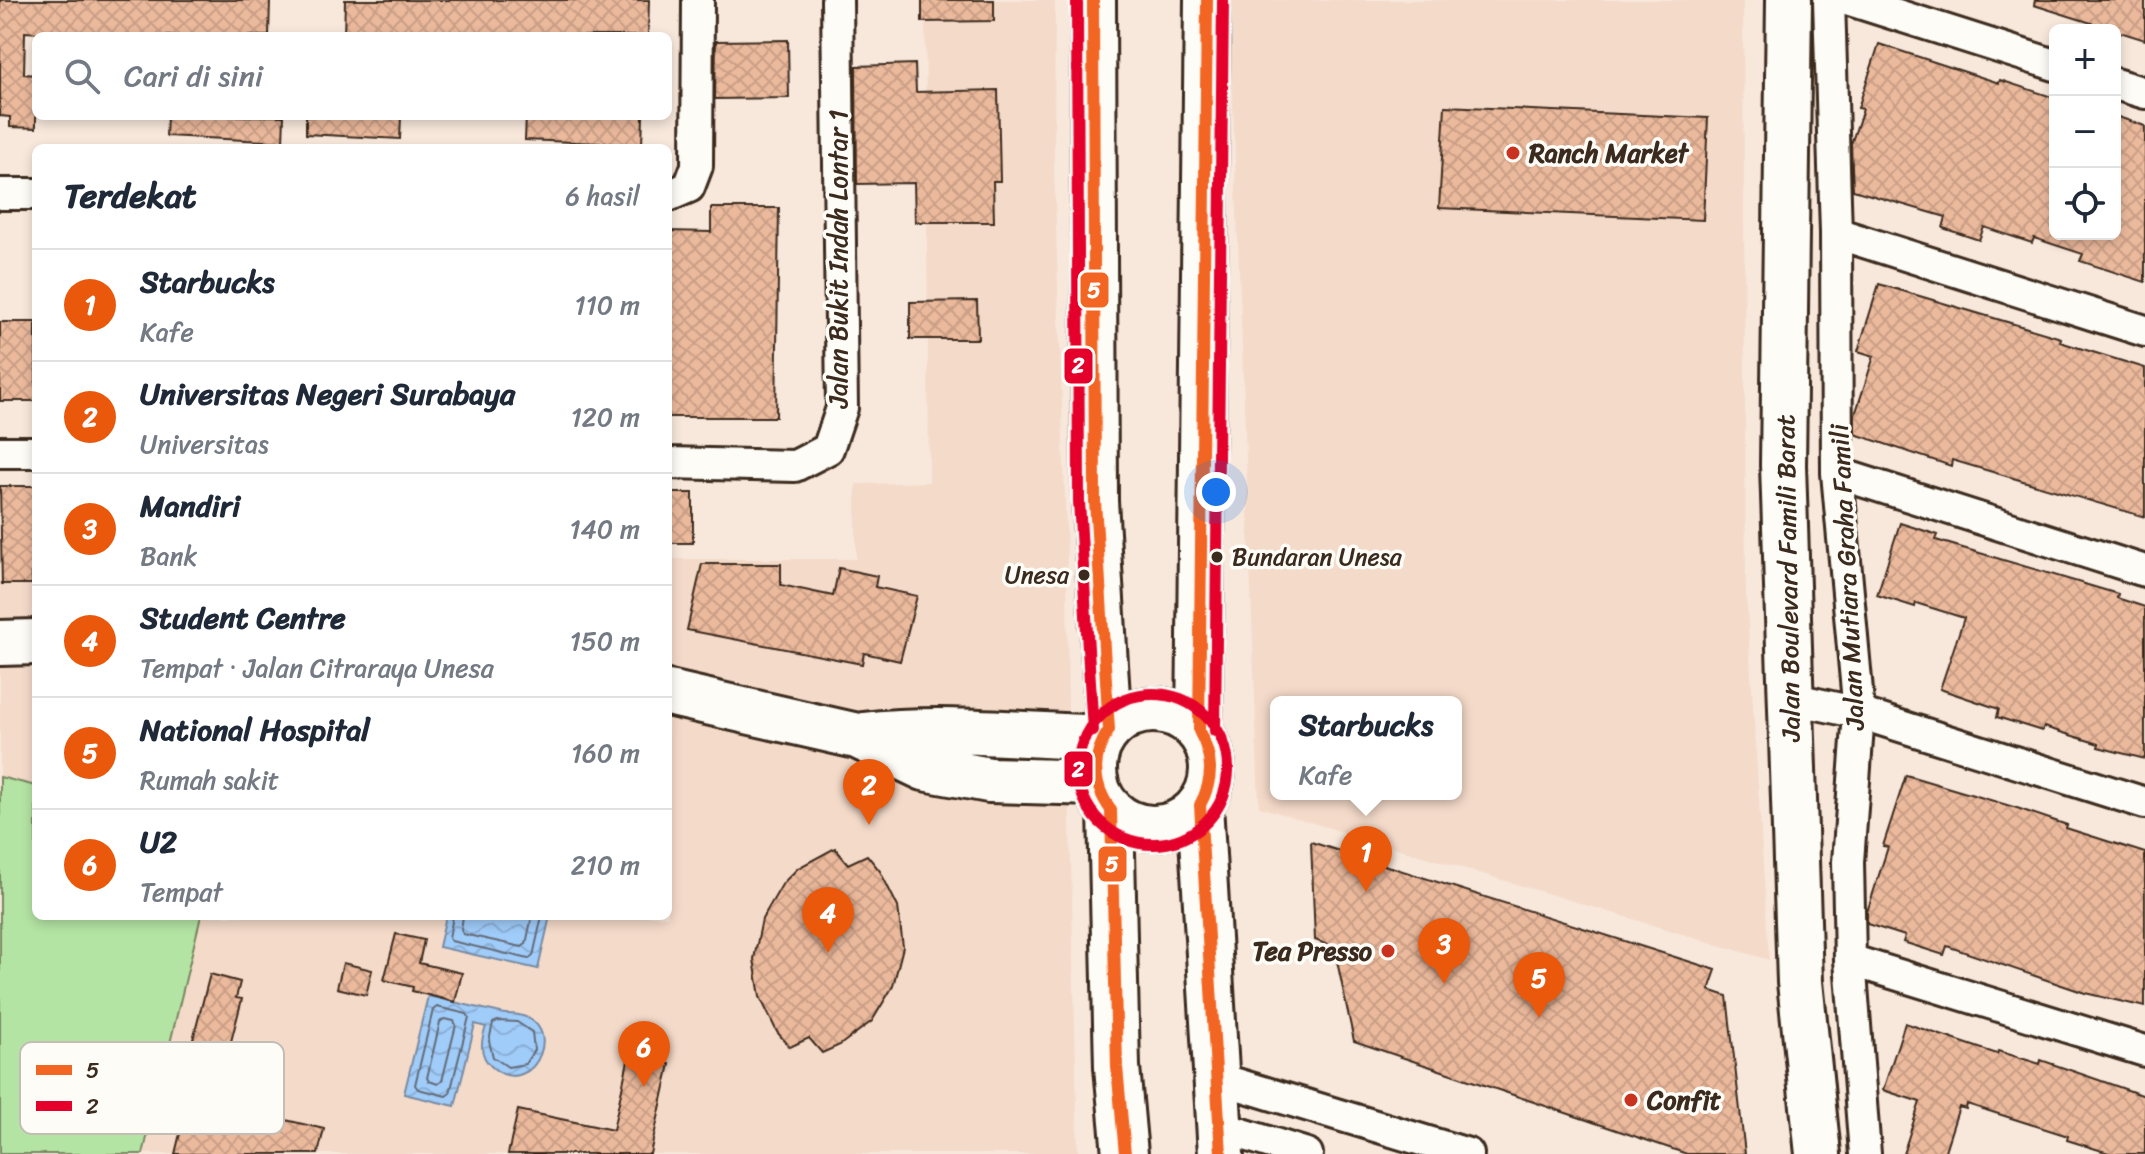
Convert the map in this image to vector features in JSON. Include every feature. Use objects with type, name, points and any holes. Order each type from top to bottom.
[{"type":"main road","points":[[1093,0],[1095,501],[1106,734],[1094,768],[1106,810],[1117,1067],[1125,1154]]},
{"type":"main road","points":[[1199,731],[1207,0]]},
{"type":"main road","name":"Jalan Boulevard Famili Barat","points":[[1789,0],[1783,465],[1800,982],[1818,1154]]},
{"type":"main road","points":[[0,643],[32,642]]},
{"type":"main road","points":[[672,694],[857,736],[924,768],[989,780],[1106,810],[1146,828],[1166,826],[1185,819],[1201,822]]},
{"type":"main road","points":[[857,736],[903,732],[1106,734],[1122,719],[1138,712],[1154,710],[1171,713],[1199,731],[1207,745],[1212,776],[1201,822],[1220,1141]]},
{"type":"street","points":[[672,194],[689,187],[697,166],[698,0]]},
{"type":"street","name":"Jalan Bukit Indah Lontar 1","points":[[672,463],[795,466],[828,449],[842,408],[837,0]]},
{"type":"street","name":"Jalan Mutiara Graha Famili","points":[[1829,0],[1836,233],[1837,473],[1859,713],[1848,862],[1850,960],[1865,1154]]},
{"type":"street","points":[[1850,0],[2049,63]]},
{"type":"street","points":[[2121,86],[2145,93]]},
{"type":"street","points":[[0,194],[32,194]]},
{"type":"street","points":[[1836,233],[2145,331]]},
{"type":"street","points":[[0,452],[32,452]]},
{"type":"street","points":[[1837,473],[2145,571]]},
{"type":"street","points":[[1790,698],[1859,713],[2145,803]]},
{"type":"street","points":[[1850,960],[2145,1051]]},
{"type":"street","points":[[1217,1078],[1468,1154]]},
{"type":"street","points":[[1220,1141],[1307,1154]]},
{"type":"shaded area","points":[[925,0],[1055,0],[1054,166],[1067,559],[1078,1154],[0,1154],[0,558],[32,558],[32,920],[672,920],[672,559],[856,559],[856,484],[929,482]]},
{"type":"shaded area","points":[[1229,0],[1743,0],[1746,593],[1769,960],[1259,807]]},
{"type":"green space","points":[[0,777],[32,785],[32,920],[200,920],[170,1042],[20,1042],[20,1134],[148,1134],[143,1154],[0,1154]]},
{"type":"water","points":[[445,920],[549,920],[538,969],[439,947]]},
{"type":"water","points":[[428,996],[526,1017],[538,1027],[543,1040],[533,1066],[522,1074],[508,1075],[492,1067],[483,1053],[486,1027],[475,1024],[455,1106],[404,1094]]},
{"type":"building","points":[[0,0],[270,0],[269,32],[25,32],[24,74],[32,75],[32,120],[36,120],[36,128],[10,127],[10,117],[0,116]]},
{"type":"building","points":[[345,0],[649,0],[648,32],[344,32]]},
{"type":"building","points":[[922,0],[994,0],[994,21],[922,22]]},
{"type":"building","points":[[2035,0],[2145,0],[2145,40],[2121,32],[2121,24],[2094,24],[2034,5]]},
{"type":"building","points":[[788,40],[789,98],[715,99],[716,41]]},
{"type":"building","points":[[1879,44],[2049,96],[2049,240],[2121,240],[2121,118],[2145,126],[2145,282],[2080,261],[2083,254],[2034,238],[2032,243],[1984,227],[1979,240],[1943,228],[1946,217],[1853,190],[1851,144],[1863,109],[1858,108]]},
{"type":"building","points":[[915,64],[916,92],[998,90],[1000,181],[993,181],[994,222],[915,222],[914,183],[857,184],[856,66]]},
{"type":"building","points":[[1445,106],[1708,118],[1703,220],[1439,208]]},
{"type":"building","points":[[167,120],[284,120],[283,142],[166,136]]},
{"type":"building","points":[[306,120],[401,120],[400,139],[306,134]]},
{"type":"building","points":[[526,120],[643,120],[642,144],[525,140]]},
{"type":"building","points":[[711,208],[779,208],[776,417],[672,417],[672,231],[711,232]]},
{"type":"building","points":[[1879,284],[2061,338],[2060,342],[2145,368],[2145,517],[1952,460],[1951,466],[1855,434],[1855,415],[1874,356],[1858,351]]},
{"type":"building","points":[[977,301],[978,339],[910,339],[910,302]]},
{"type":"building","points":[[0,322],[32,322],[32,401],[0,401]]},
{"type":"building","points":[[0,486],[32,486],[32,584],[2,584]]},
{"type":"building","points":[[672,493],[693,493],[693,543],[672,543]]},
{"type":"building","points":[[1900,523],[1938,535],[1936,540],[2118,594],[2117,598],[2145,607],[2145,759],[2098,747],[2099,744],[2044,727],[2042,731],[1997,717],[1999,709],[1940,689],[1964,618],[1877,595]]},
{"type":"building","points":[[702,564],[781,564],[781,585],[833,596],[839,568],[877,576],[875,587],[917,596],[900,661],[864,653],[862,664],[687,630]]},
{"type":"building","points":[[1906,775],[2017,808],[2067,825],[2066,828],[2145,853],[2145,1007],[2085,993],[1947,946],[1944,955],[1903,942],[1905,936],[1867,924],[1867,912],[1888,847],[1883,846]]},
{"type":"building","points":[[1311,842],[1716,970],[1709,990],[1727,996],[1745,1154],[1687,1154],[1354,1041],[1334,947],[1315,940]]},
{"type":"building","points":[[835,848],[848,864],[867,855],[880,871],[898,907],[903,947],[893,986],[872,1021],[840,1045],[822,1053],[809,1038],[790,1047],[777,1032],[760,997],[754,959],[762,919],[783,883],[798,868]]},
{"type":"building","points":[[396,934],[424,940],[419,963],[462,973],[455,1002],[384,980]]},
{"type":"building","points":[[343,963],[372,970],[366,995],[337,988]]},
{"type":"building","points":[[210,974],[240,982],[236,998],[242,999],[231,1042],[192,1042]]},
{"type":"building","points":[[1905,1023],[1997,1054],[1998,1051],[2040,1064],[2041,1060],[2145,1096],[2145,1154],[2112,1154],[2067,1140],[2068,1136],[1967,1104],[1966,1109],[1959,1107],[1944,1154],[1903,1154],[1920,1102],[1883,1090]]},
{"type":"building","points":[[629,1056],[670,1064],[650,1154],[508,1154],[518,1110],[613,1130]]},
{"type":"building","points":[[284,1119],[324,1129],[318,1154],[175,1154],[180,1134],[284,1134]]},
{"type":"transit line","name":"2","points":[[1077,0],[1079,501],[1093,731]]},
{"type":"transit line","name":"5","points":[[1093,0],[1095,501],[1109,730],[1099,750],[1096,770],[1100,790],[1111,810],[1117,1067],[1125,1154]]},
{"type":"transit line","name":"5","points":[[1207,0],[1199,731],[1210,768],[1208,786],[1200,805],[1221,1154]]},
{"type":"transit line","name":"2","points":[[1215,731],[1223,0]]},
{"type":"transit line","name":"2","points":[[1153,694],[1182,700],[1206,716],[1222,740],[1228,769],[1222,798],[1206,822],[1182,838],[1153,844],[1124,838],[1100,822],[1084,798],[1078,769],[1084,740],[1100,716],[1124,700],[1153,694]]},
{"type":"place","name":"Ranch Market","points":[[1513,153]]},
{"type":"place","name":"Bundaran Unesa","points":[[1217,557]]},
{"type":"place","name":"Unesa","points":[[1084,575]]},
{"type":"place","name":"Universitas Negeri Surabaya","points":[[869,825]]},
{"type":"place","name":"Starbucks","points":[[1366,892]]},
{"type":"place","name":"Tea Presso","points":[[1388,951]]},
{"type":"place","name":"Student Centre","points":[[828,953]]},
{"type":"place","name":"Mandiri","points":[[1444,984]]},
{"type":"place","name":"National Hospital","points":[[1539,1018]]},
{"type":"place","name":"U2","points":[[644,1087]]},
{"type":"place","name":"Confit","points":[[1631,1100]]}]
